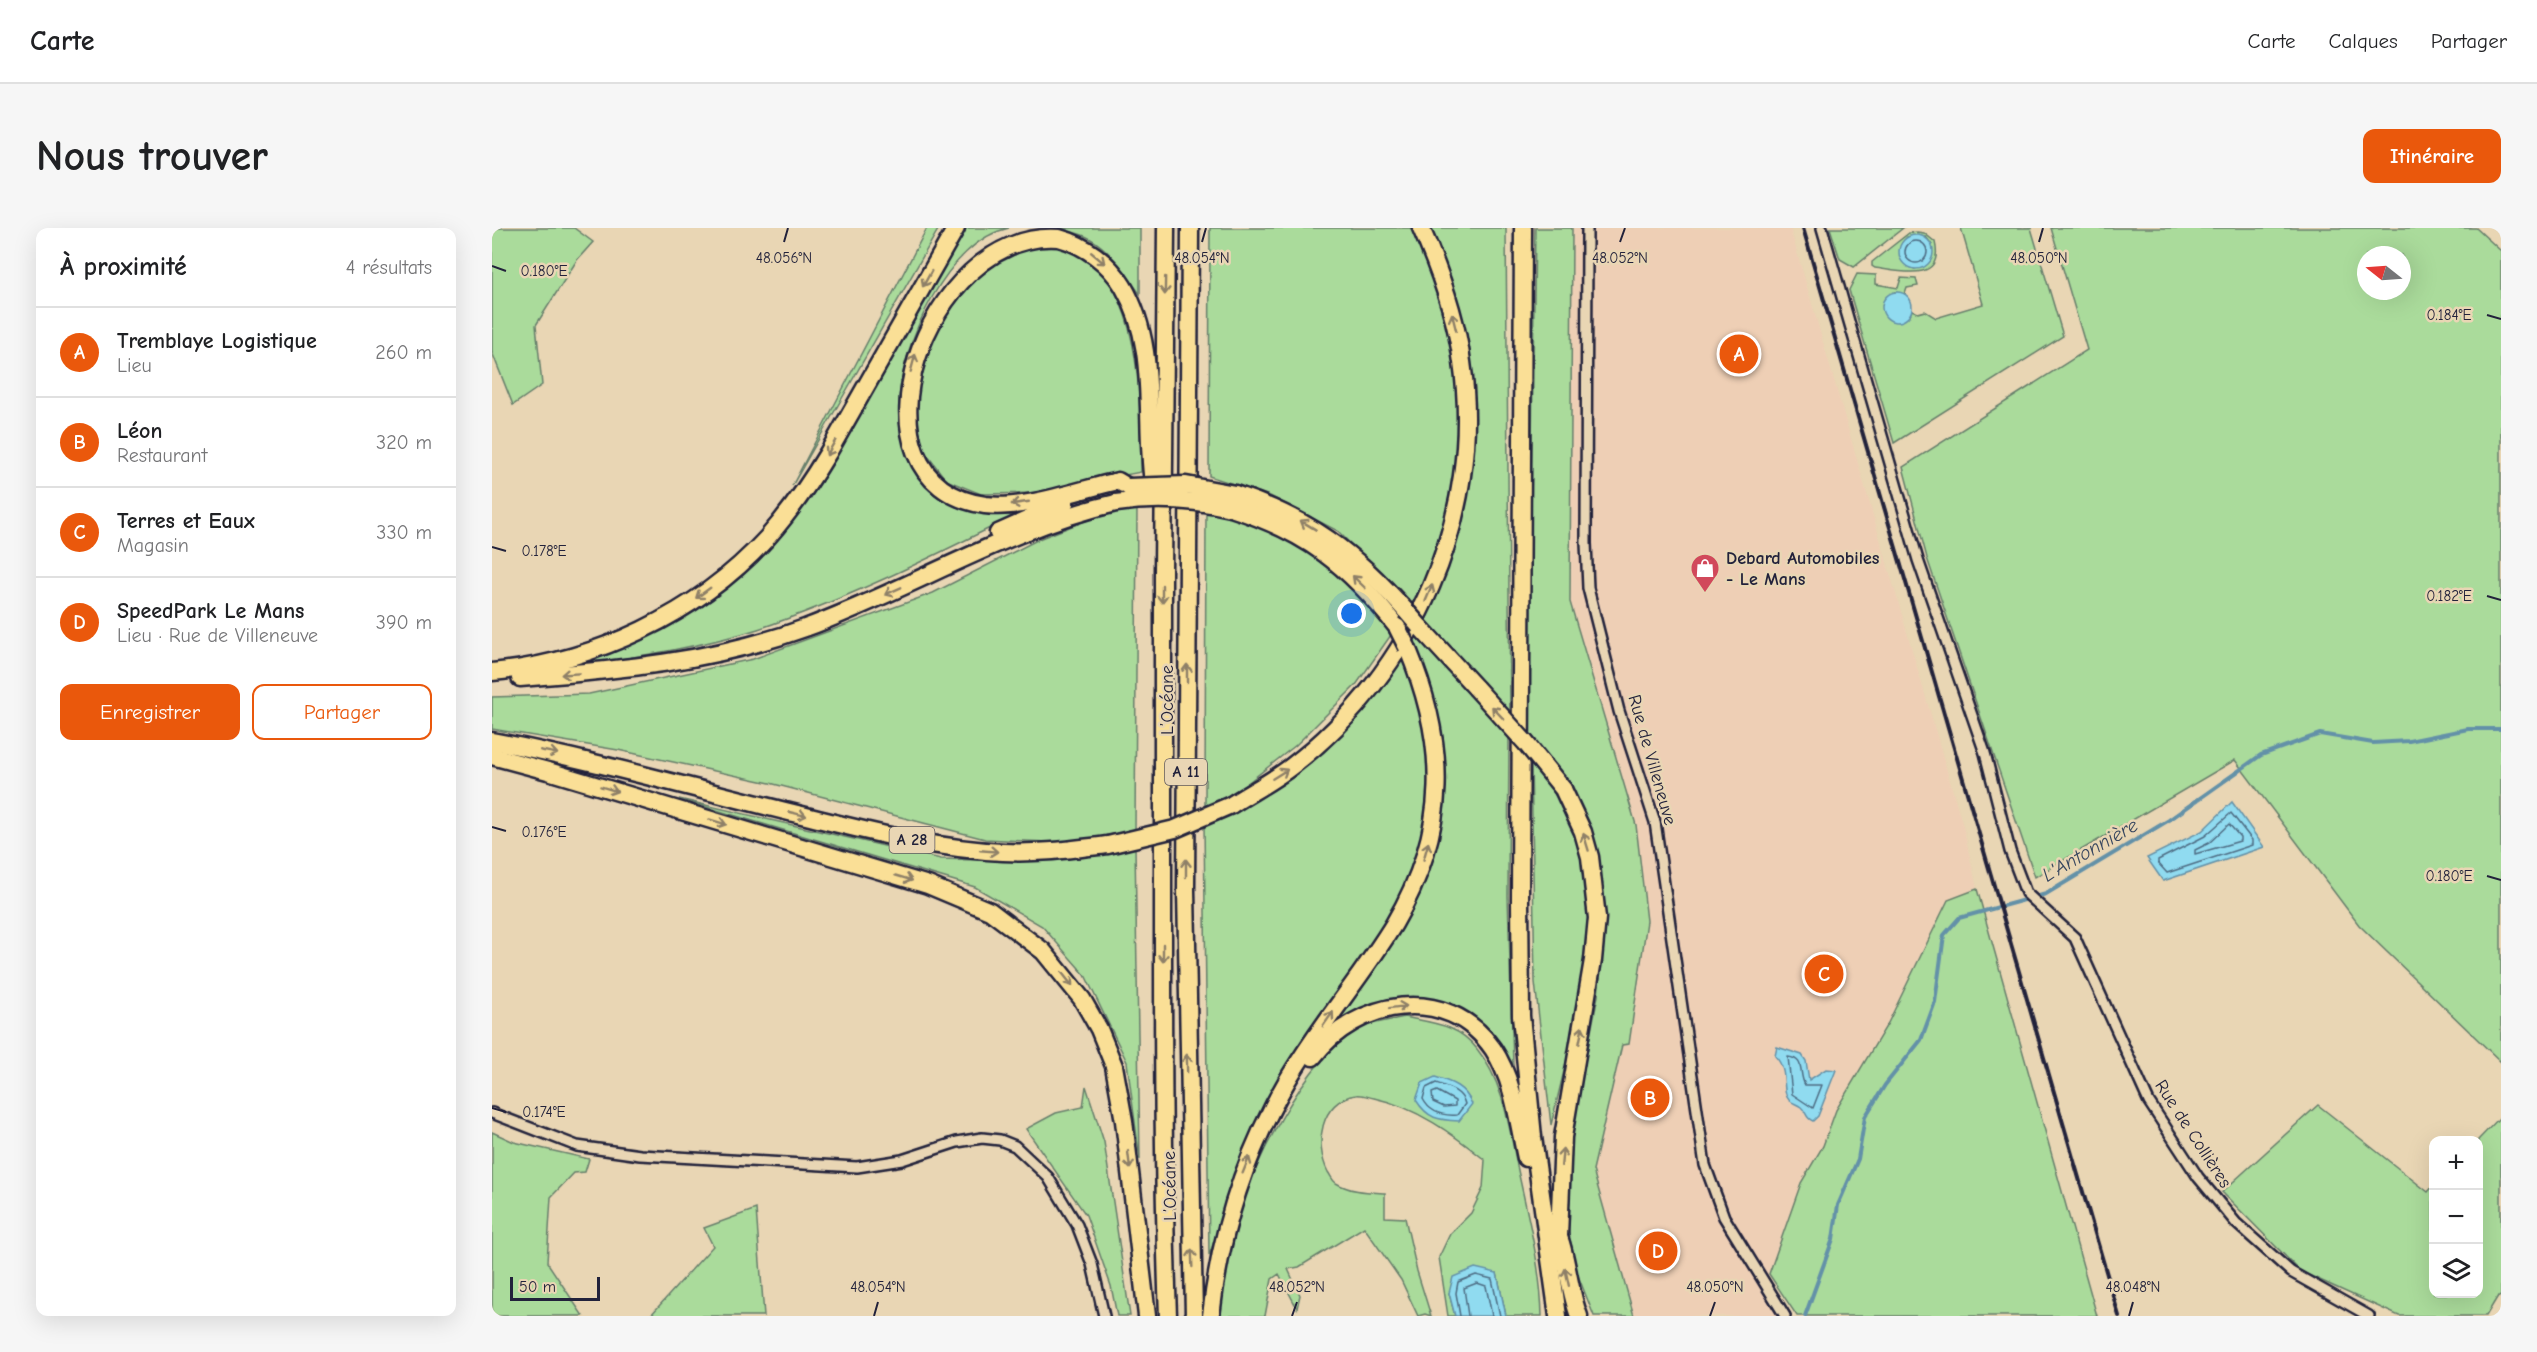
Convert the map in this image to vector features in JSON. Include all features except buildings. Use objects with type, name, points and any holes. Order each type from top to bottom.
[{"type":"highway","points":[[492,672],[531,666],[601,648],[623,639],[666,618],[697,598],[756,548],[787,515],[828,453],[956,228]]},
{"type":"highway","name":"L’Océane","points":[[1166,228],[1162,536],[1164,1100],[1168,1316]]},
{"type":"highway","name":"L’Océane","points":[[1190,228],[1186,890],[1194,1316]]},
{"type":"highway","name":"A 28","points":[[492,741],[556,753],[752,803],[917,841],[1004,852],[1046,852],[1108,845],[1175,829],[1231,805],[1292,766],[1332,730],[1366,694],[1415,623],[1445,550],[1455,512],[1465,440],[1462,363],[1455,326],[1444,288],[1421,228]]},
{"type":"highway","points":[[1523,228],[1521,1016],[1533,1137],[1547,1228],[1553,1238],[1579,1316]]},
{"type":"highway","points":[[1162,536],[1151,470],[1151,424],[1146,359],[1138,320],[1122,286],[1101,261],[1070,241],[1039,234],[1000,242],[979,255],[958,274],[935,309],[919,343],[910,374],[908,418],[918,455],[938,483],[953,493],[984,504],[999,506],[1119,490],[1144,499],[1177,498],[1233,501],[1291,515],[1334,542],[1380,582],[1525,742],[1563,789],[1580,824],[1590,857],[1596,893],[1597,918],[1593,960],[1563,1137],[1553,1238],[1558,1316]]},
{"type":"highway","points":[[492,680],[605,671],[709,656],[805,628],[947,568],[1119,490]]},
{"type":"highway","points":[[1210,1316],[1216,1274],[1231,1209],[1243,1172],[1265,1123],[1299,1062],[1394,923],[1426,852],[1436,799],[1436,745],[1422,681],[1397,627],[1368,591],[1340,564],[1285,528],[1233,501]]},
{"type":"highway","points":[[492,756],[610,789],[927,885],[990,911],[1043,951],[1082,999],[1099,1029],[1113,1066],[1124,1121],[1147,1316]]},
{"type":"highway","points":[[1265,1123],[1276,1115],[1316,1053],[1332,1036],[1352,1021],[1372,1012],[1398,1006],[1421,1006],[1443,1012],[1474,1030],[1491,1047],[1503,1068],[1513,1094],[1540,1228],[1553,1238]]},
{"type":"street","name":"Rue de Villeneuve","points":[[1587,228],[1586,543],[1588,588],[1619,711],[1655,822],[1705,1166],[1724,1217],[1785,1316]]},
{"type":"street","name":"Rue de Collières","points":[[1822,228],[1918,560],[1985,753],[2010,851],[2026,893],[2075,938],[2149,1102],[2198,1178],[2236,1223],[2291,1272],[2369,1316]]},
{"type":"street","points":[[492,1113],[577,1146],[640,1155],[857,1167],[902,1160],[957,1142],[982,1138],[1000,1140],[1015,1146],[1048,1177],[1077,1226],[1092,1264],[1104,1316]]},
{"type":"shaded area","points":[[1572,228],[1790,228],[1963,826],[1977,889],[1948,900],[1888,1023],[1836,1110],[1823,1146],[1801,1183],[1765,1284],[1785,1316],[1634,1316],[1593,1170],[1622,1045],[1570,602]]},
{"type":"green space","points":[[492,228],[574,228],[593,242],[577,260],[536,325],[542,385],[513,405],[492,352]]},
{"type":"green space","points":[[927,228],[939,228],[792,486]]},
{"type":"green space","points":[[964,228],[1009,228],[987,237],[966,252],[932,297],[909,350],[902,376],[899,414],[907,450],[924,484],[933,493],[948,503],[966,510],[1016,515],[857,591],[758,629],[692,646],[580,666],[645,636],[686,613],[745,571],[772,543],[811,491],[852,427]]},
{"type":"green space","points":[[1058,228],[1140,228],[1140,294],[1118,263],[1097,243],[1082,235]]},
{"type":"green space","points":[[1210,228],[1416,228],[1434,265],[1455,348],[1461,426],[1449,519],[1434,560],[1411,605],[1338,531],[1270,496],[1209,476]]},
{"type":"green space","points":[[1429,228],[1506,228],[1510,716],[1423,618],[1470,440]]},
{"type":"green space","points":[[1535,228],[1572,228],[1570,602],[1636,825],[1647,921],[1629,1044],[1622,1045],[1593,1170],[1634,1316],[1594,1316],[1577,1273],[1567,1224],[1566,1178],[1575,1113],[1598,996],[1603,944],[1603,896],[1599,862],[1589,826],[1528,736]]},
{"type":"green space","points":[[1830,228],[1903,228],[1854,267],[1840,259]]},
{"type":"green space","points":[[1961,228],[2031,228],[2063,336],[1894,443],[1849,290],[1857,274],[1876,275],[1876,284],[1898,288],[1901,278],[1916,279],[1918,286],[1907,288],[1905,294],[1895,292],[1910,315],[1912,310],[1918,313],[1925,311],[1936,318],[1983,304]]},
{"type":"green space","points":[[2051,228],[2476,228],[2501,251],[2501,1062],[2359,925],[2235,760],[2035,877],[1927,558],[1903,467],[2087,350]]},
{"type":"green space","points":[[1909,233],[1924,233],[1935,242],[1936,255],[1933,264],[1918,272],[1896,271],[1872,266],[1872,262]],"holes":[[[1907,237],[1926,237],[1932,245],[1915,269],[1905,264],[1900,256],[1903,242]]]},
{"type":"green space","points":[[1034,244],[1065,249],[1083,257],[1103,274],[1118,297],[1128,324],[1134,354],[1140,417],[1141,472],[1032,493],[981,494],[946,480],[925,452],[917,425],[917,390],[927,353],[940,319],[977,269]]},
{"type":"green space","points":[[1137,506],[1135,832],[1108,838],[1048,842],[985,839],[770,783],[618,750],[492,729],[492,697],[589,694],[753,659],[933,593],[1041,538],[1116,509]]},
{"type":"green space","points":[[1206,508],[1246,518],[1318,555],[1372,605],[1391,635],[1356,685],[1296,745],[1231,796],[1205,808]]},
{"type":"green space","points":[[1416,631],[1509,735],[1508,896],[1513,1064],[1482,1029],[1396,1001],[1367,1007],[1329,1031],[1380,959],[1402,922],[1421,884],[1436,844],[1444,803],[1445,760],[1436,704],[1410,641]]},
{"type":"green space","points":[[1403,655],[1415,682],[1431,749],[1428,823],[1408,886],[1234,1182],[1209,1256],[1204,823],[1248,802]]},
{"type":"green space","points":[[1531,760],[1560,797],[1584,848],[1592,933],[1577,1017],[1551,1125],[1535,982]]},
{"type":"green space","points":[[679,799],[941,859],[1010,861],[1092,856],[1135,847],[1140,1160],[1127,1062],[1085,975],[1042,926],[975,887]]},
{"type":"green space","points":[[1977,889],[2097,1316],[1797,1316],[1769,1274],[1801,1183],[1823,1146],[1836,1110],[1888,1023],[1948,900]]},
{"type":"green space","points":[[1404,1017],[1434,1023],[1462,1034],[1477,1049],[1494,1077],[1505,1109],[1530,1227],[1537,1263],[1542,1316],[1506,1316],[1497,1273],[1449,1293],[1455,1316],[1448,1316],[1439,1257],[1450,1234],[1471,1213],[1483,1188],[1485,1160],[1447,1131],[1419,1115],[1390,1102],[1358,1095],[1334,1105],[1328,1114],[1321,1137],[1324,1161],[1336,1183],[1354,1190],[1385,1193],[1385,1217],[1405,1218],[1417,1271],[1431,1316],[1425,1314],[1418,1316],[1401,1280],[1364,1227],[1299,1267],[1288,1269],[1300,1295],[1297,1308],[1279,1274],[1272,1279],[1265,1316],[1219,1316],[1236,1221],[1254,1172],[1283,1116],[1300,1089],[1336,1045],[1355,1030]]},
{"type":"green space","points":[[1086,1086],[1104,1142],[1130,1316],[1117,1316],[1111,1286],[1086,1215],[1026,1129],[1056,1113],[1083,1107]]},
{"type":"green space","points":[[2318,1105],[2429,1191],[2429,1298],[2483,1298],[2482,1136],[2501,1116],[2501,1297],[2498,1296],[2486,1316],[2399,1316],[2300,1271],[2222,1192]]},
{"type":"green space","points":[[492,1132],[514,1142],[589,1159],[585,1172],[574,1173],[551,1197],[547,1262],[583,1316],[492,1316]]},
{"type":"green space","points":[[756,1209],[764,1316],[650,1316],[713,1246],[704,1228]]},
{"type":"water","points":[[1916,235],[1928,240],[1933,252],[1928,264],[1916,269],[1904,264],[1899,252],[1904,240]]},
{"type":"water","points":[[1897,292],[1903,293],[1911,301],[1911,313],[1903,321],[1897,322],[1891,321],[1883,313],[1882,307],[1883,301],[1891,293]]},
{"type":"water","points":[[2232,802],[2264,847],[2163,881],[2147,858],[2202,831]]},
{"type":"water","points":[[1777,1047],[1802,1055],[1806,1061],[1809,1080],[1826,1069],[1836,1070],[1818,1116],[1813,1121],[1801,1107],[1786,1096],[1784,1074],[1775,1056]]},
{"type":"water","points":[[1435,1077],[1457,1086],[1469,1098],[1472,1104],[1459,1121],[1429,1115],[1416,1100],[1422,1083]]},
{"type":"water","points":[[1475,1268],[1497,1273],[1506,1316],[1455,1316],[1449,1293],[1453,1277]]},
{"type":"waterway","name":"L'Antonnière","points":[[1805,1316],[1833,1239],[1838,1205],[1858,1159],[1865,1117],[1885,1085],[1921,1040],[1935,1002],[1944,935],[1959,918],[2046,894],[2169,820],[2261,755],[2320,734],[2373,743],[2409,741],[2468,729],[2501,729]]},
{"type":"railway","points":[[1803,228],[2119,1316]]},
{"type":"place","name":"Tremblaye Logistique","points":[[1739,354]]},
{"type":"place","name":"Debard Automobiles - Le Mans","points":[[1705,594]]},
{"type":"place","name":"Terres et Eaux","points":[[1824,974]]},
{"type":"place","name":"Léon","points":[[1650,1098]]},
{"type":"place","name":"SpeedPark Le Mans","points":[[1658,1251]]}]
